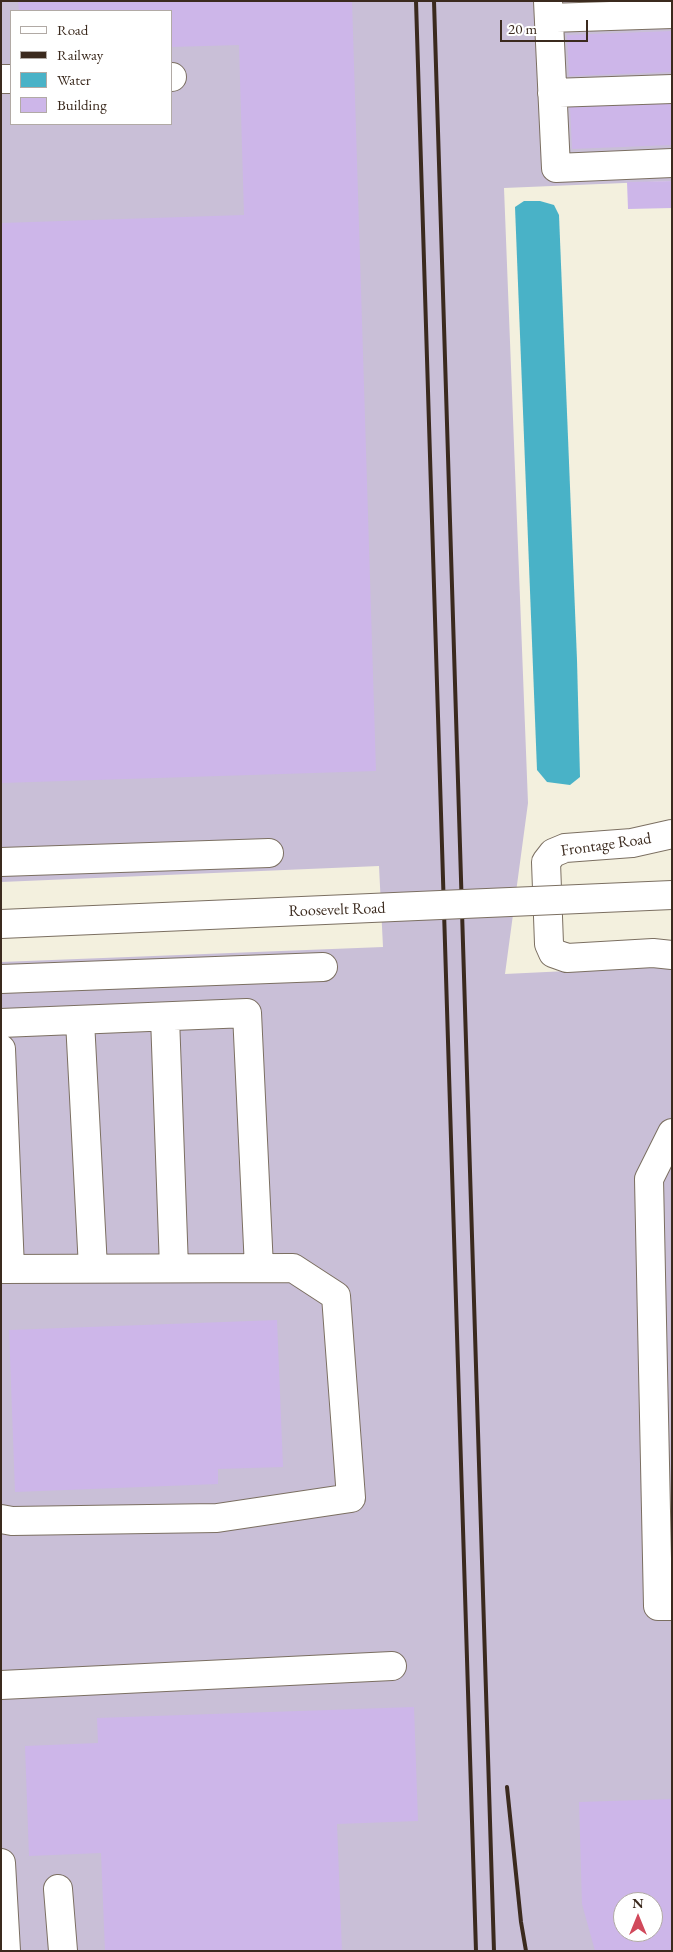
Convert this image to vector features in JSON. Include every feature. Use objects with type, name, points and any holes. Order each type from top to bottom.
[{"type":"main road","points":[[672,14],[549,10],[556,168],[672,163]]},
{"type":"main road","points":[[552,93],[672,89]]},
{"type":"main road","name":"Frontage Road","points":[[672,834],[632,843],[565,848],[553,852],[546,862],[550,944],[553,953],[567,958],[653,953],[672,955]]},
{"type":"main road","points":[[1,862],[269,853]]},
{"type":"main road","name":"Roosevelt Road","points":[[1,924],[672,895]]},
{"type":"main road","points":[[1,979],[323,967]]},
{"type":"main road","points":[[1,1023],[247,1014],[259,1268]]},
{"type":"main road","points":[[165,1017],[174,1268]]},
{"type":"main road","points":[[80,1021],[94,1268]]},
{"type":"main road","points":[[1,1049],[6,1269],[293,1268],[336,1296],[351,1498],[217,1518],[12,1521],[1,1519]]},
{"type":"main road","points":[[672,1133],[649,1179],[658,1606],[672,1606]]},
{"type":"main road","points":[[1,1685],[392,1666]]},
{"type":"main road","points":[[1,1863],[6,1951]]},
{"type":"main road","points":[[58,1889],[63,1951]]},
{"type":"shaded area","points":[[1,1],[672,1],[672,181],[504,188],[528,803],[505,974],[650,967],[672,969],[672,1951],[1,1951],[1,962],[383,947],[379,866],[1,882]]},
{"type":"water","points":[[524,201],[540,201],[554,205],[559,215],[580,777],[570,785],[547,782],[537,770],[515,207]]},
{"type":"building","points":[[18,1],[352,1],[376,771],[1,783],[1,223],[244,215],[239,45],[172,47],[172,10],[19,10]]},
{"type":"building","points":[[672,31],[672,72],[569,76],[567,35]]},
{"type":"building","points":[[672,103],[672,145],[572,149],[570,107]]},
{"type":"building","points":[[672,181],[672,208],[628,209],[627,182]]},
{"type":"building","points":[[277,1320],[283,1467],[218,1469],[218,1484],[15,1492],[9,1330]]},
{"type":"building","points":[[414,1707],[418,1821],[337,1824],[342,1951],[105,1951],[101,1853],[29,1856],[25,1746],[98,1743],[97,1718]]},
{"type":"building","points":[[672,1799],[672,1951],[595,1951],[582,1904],[579,1802]]},
{"type":"railway","points":[[416,1],[476,1951]]},
{"type":"railway","points":[[434,1],[494,1951]]},
{"type":"railway","points":[[507,1787],[521,1922],[526,1951]]}]
